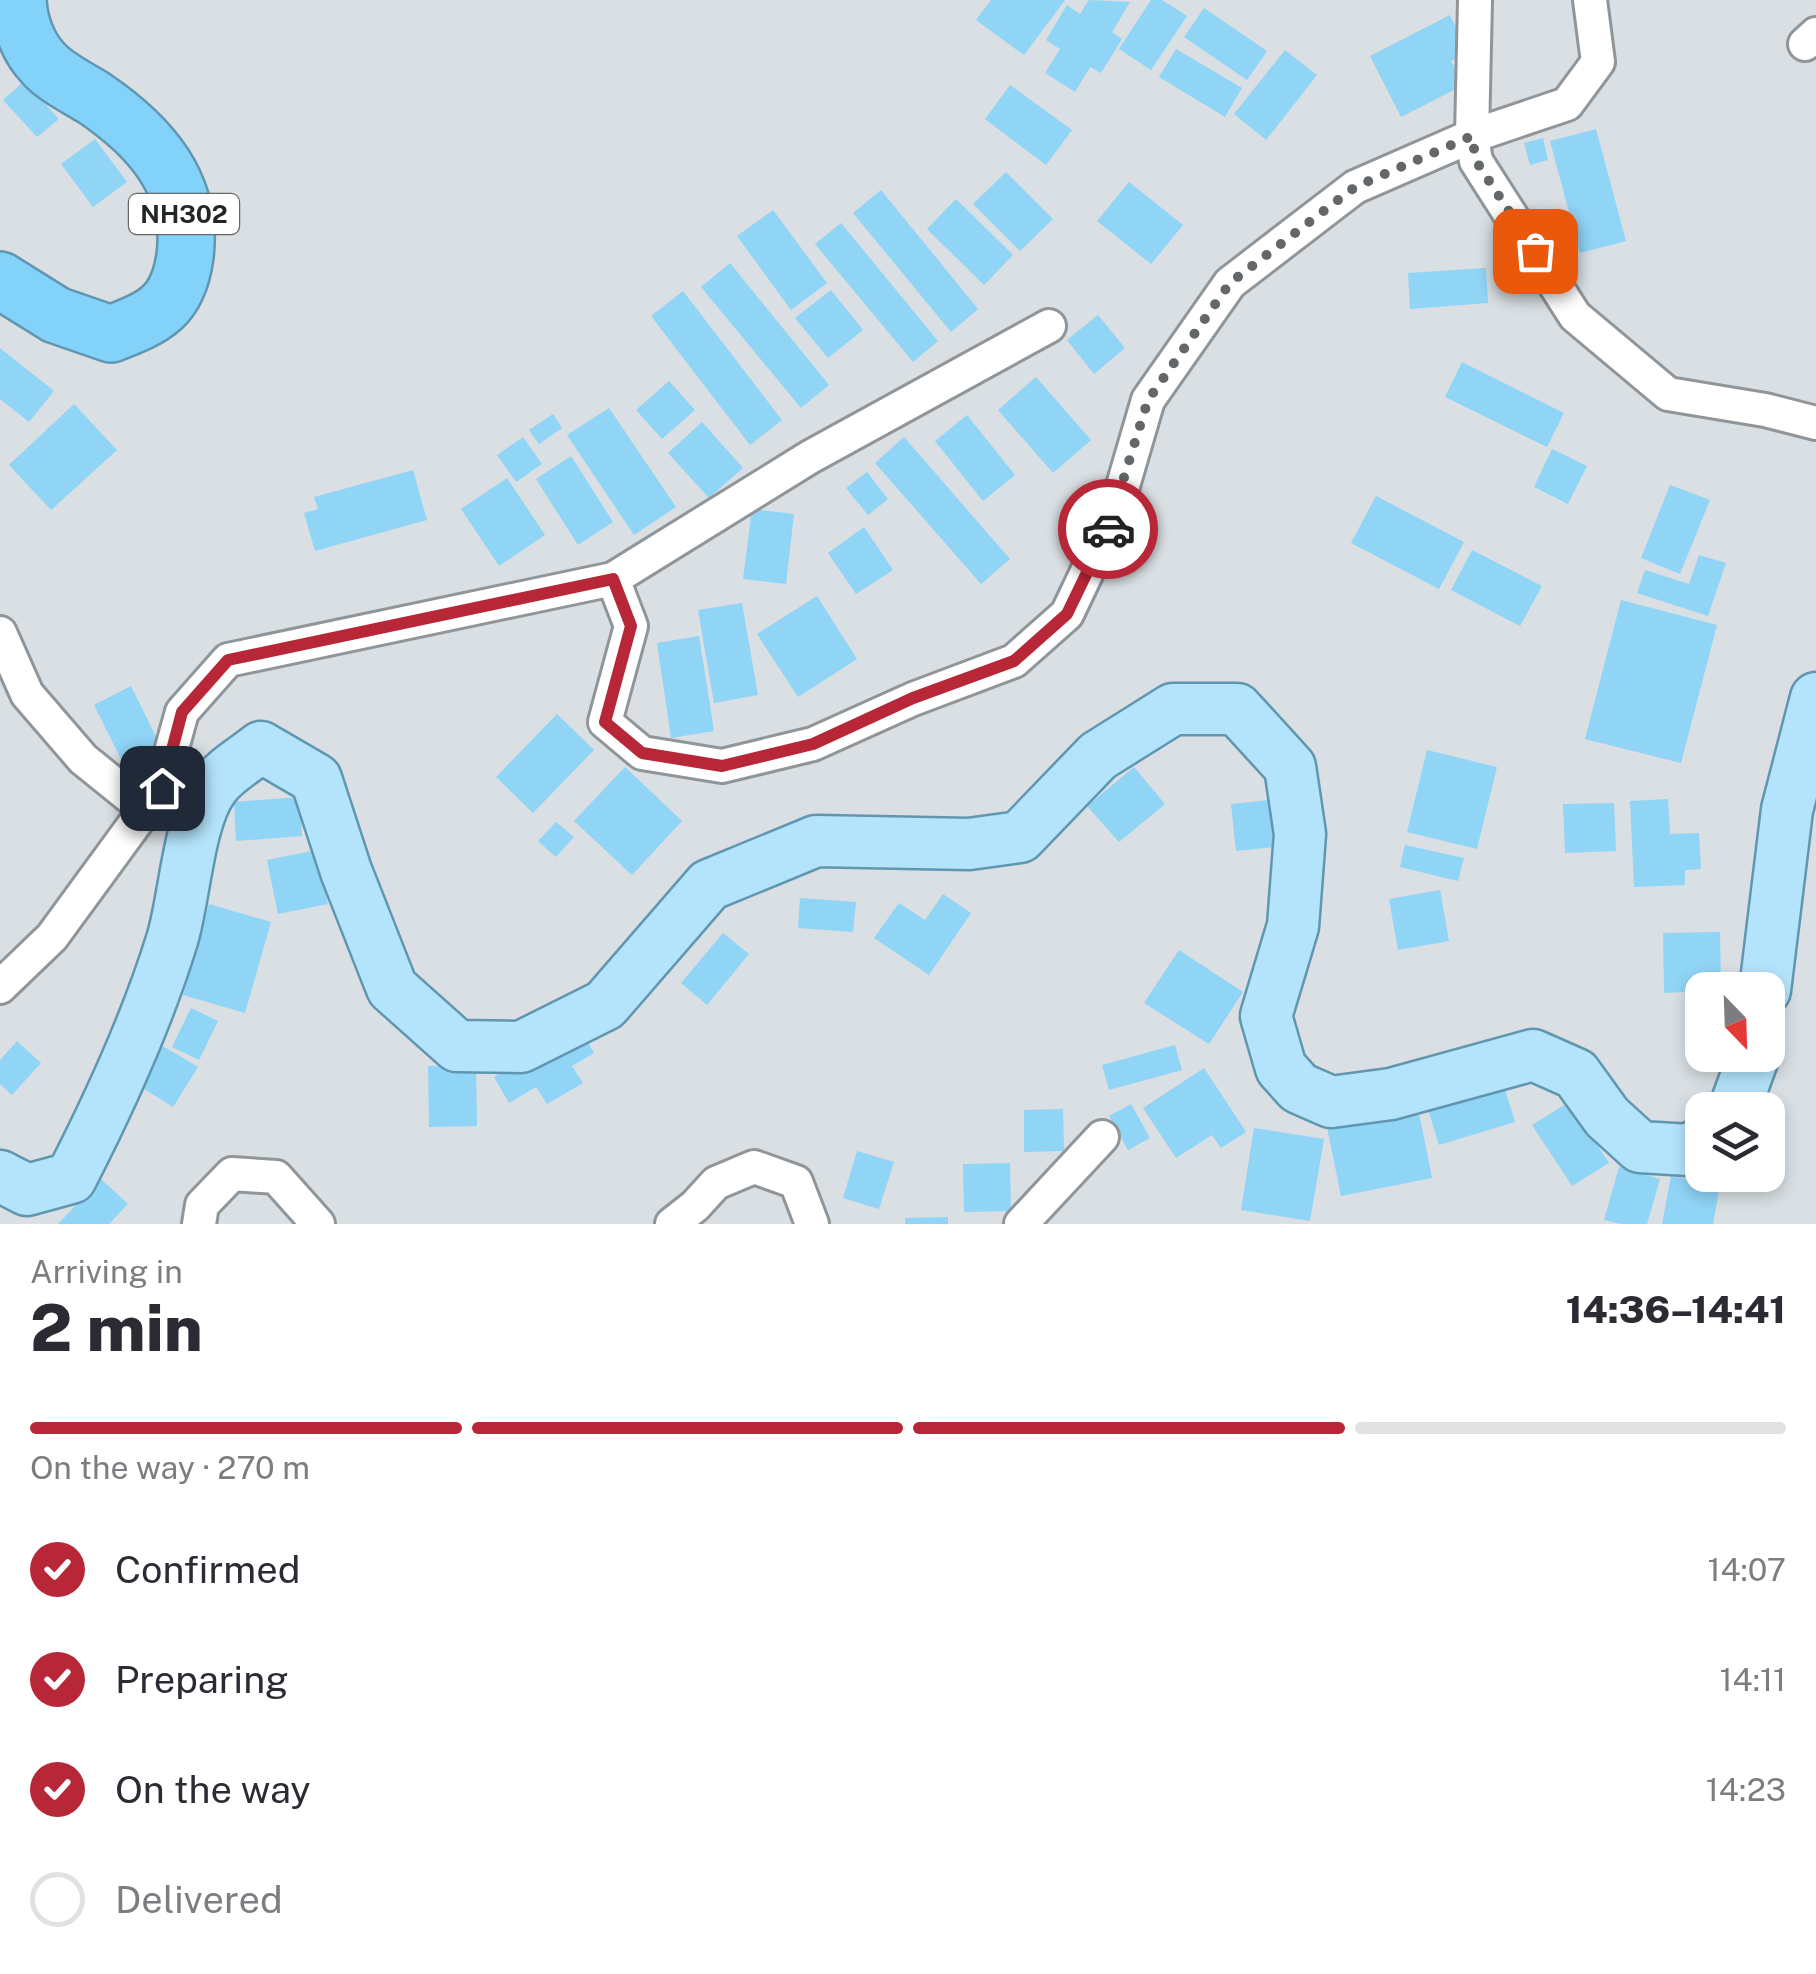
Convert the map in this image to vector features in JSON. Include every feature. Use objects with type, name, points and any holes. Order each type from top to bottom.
[{"type":"highway","name":"NH302","points":[[0,280],[56,316],[111,334],[153,317],[181,284],[187,240],[183,200],[170,170],[101,103],[43,64],[19,23],[18,0]]},
{"type":"main road","points":[[1767,972],[1787,810],[1816,698]]},
{"type":"main road","points":[[0,1176],[27,1190],[70,1178],[101,1118],[152,997],[173,937],[198,821],[213,786],[261,747],[316,779],[346,871],[392,988],[456,1046],[521,1047],[605,1005],[709,884],[816,841],[969,844],[1020,837],[1098,756],[1173,709],[1238,709],[1290,767],[1300,834],[1292,926],[1266,1016],[1282,1068],[1299,1088],[1331,1102],[1376,1096],[1534,1054],[1576,1074],[1607,1117],[1640,1147],[1685,1150]]},
{"type":"street","points":[[1476,0],[1472,136],[1476,161],[1576,316],[1668,394],[1816,423]]},
{"type":"street","points":[[613,579],[631,626],[605,722],[642,753],[722,766],[813,744],[913,698],[1014,661],[1067,614],[1115,513],[1148,400],[1230,283],[1355,187],[1472,136],[1567,104],[1598,62],[1590,0]]},
{"type":"street","points":[[0,987],[52,937],[162,788],[182,712],[228,660],[613,579],[810,457],[1049,326]]},
{"type":"street","points":[[0,633],[27,694],[83,759],[145,810]]},
{"type":"street","points":[[1021,1224],[1102,1137]]},
{"type":"street","points":[[672,1224],[716,1182],[754,1167],[796,1182],[812,1224]]},
{"type":"street","points":[[198,1224],[202,1205],[232,1174],[276,1177],[318,1224]]},
{"type":"building","points":[[991,0],[1065,0],[1024,55],[976,20]]},
{"type":"building","points":[[1089,0],[1130,2],[1112,32],[1122,39],[1101,73],[1090,67],[1075,92],[1045,73],[1060,49],[1046,40],[1067,5],[1080,14]]},
{"type":"building","points":[[1151,0],[1162,0],[1187,16],[1151,70],[1119,49]]},
{"type":"building","points":[[1204,8],[1267,51],[1247,80],[1184,37]]},
{"type":"building","points":[[1450,15],[1468,53],[1451,61],[1464,85],[1401,117],[1370,56]]},
{"type":"building","points":[[1176,49],[1242,88],[1225,117],[1159,77]]},
{"type":"building","points":[[1285,50],[1317,75],[1266,140],[1234,114]]},
{"type":"building","points":[[24,81],[59,119],[37,137],[3,100]]},
{"type":"building","points":[[1010,85],[1072,130],[1046,165],[985,119]]},
{"type":"building","points":[[1596,129],[1626,241],[1580,253],[1550,141]]},
{"type":"building","points":[[1543,138],[1548,160],[1530,165],[1524,143]]},
{"type":"building","points":[[95,139],[127,182],[93,207],[61,164]]},
{"type":"building","points":[[1006,172],[1053,219],[1020,251],[973,204]]},
{"type":"building","points":[[1129,182],[1183,225],[1151,264],[1097,221]]},
{"type":"building","points":[[881,190],[978,309],[951,332],[853,213]]},
{"type":"building","points":[[956,199],[1013,255],[984,285],[927,229]]},
{"type":"building","points":[[773,210],[827,283],[791,310],[737,236]]},
{"type":"building","points":[[841,223],[938,341],[913,362],[815,244]]},
{"type":"building","points":[[730,263],[829,385],[801,408],[701,287]]},
{"type":"building","points":[[1486,268],[1488,303],[1410,309],[1408,273]]},
{"type":"building","points":[[831,290],[863,330],[828,358],[795,318]]},
{"type":"building","points":[[683,291],[782,420],[750,445],[651,316]]},
{"type":"building","points":[[1098,315],[1125,348],[1094,374],[1067,340]]},
{"type":"building","points":[[0,348],[54,391],[29,422],[0,399]]},
{"type":"building","points":[[1462,362],[1564,413],[1547,447],[1445,397]]},
{"type":"building","points":[[1036,377],[1091,440],[1053,473],[998,410]]},
{"type":"building","points":[[669,381],[695,410],[662,439],[636,410]]},
{"type":"building","points":[[74,404],[117,450],[51,510],[9,465]]},
{"type":"building","points":[[609,408],[676,507],[634,535],[567,435]]},
{"type":"building","points":[[553,414],[562,428],[539,444],[529,430]]},
{"type":"building","points":[[967,415],[1015,475],[983,501],[935,441]]},
{"type":"building","points":[[702,422],[743,468],[709,498],[668,453]]},
{"type":"building","points":[[523,437],[542,464],[516,482],[497,455]]},
{"type":"building","points":[[904,437],[1010,559],[981,584],[875,463]]},
{"type":"building","points":[[1552,449],[1587,466],[1568,504],[1534,487]]},
{"type":"building","points":[[571,456],[613,522],[578,545],[536,479]]},
{"type":"building","points":[[413,470],[427,520],[315,551],[304,513],[318,509],[314,497]]},
{"type":"building","points":[[867,472],[888,499],[868,515],[846,488]]},
{"type":"building","points":[[507,478],[545,535],[499,566],[461,509]]},
{"type":"building","points":[[1670,485],[1710,500],[1680,574],[1641,558]]},
{"type":"building","points":[[1376,496],[1464,542],[1439,589],[1351,543]]},
{"type":"building","points":[[752,509],[794,514],[786,584],[743,579]]},
{"type":"building","points":[[864,527],[893,570],[856,594],[828,553]]},
{"type":"building","points":[[1472,550],[1542,586],[1520,626],[1451,590]]},
{"type":"building","points":[[1699,555],[1726,563],[1708,616],[1637,593],[1645,570],[1689,584]]},
{"type":"building","points":[[817,596],[857,659],[798,697],[757,634]]},
{"type":"building","points":[[1621,600],[1717,625],[1681,763],[1585,739]]},
{"type":"building","points":[[742,603],[758,695],[714,703],[698,610]]},
{"type":"building","points":[[699,636],[714,731],[671,738],[657,643]]},
{"type":"building","points":[[131,686],[164,753],[127,771],[94,705]]},
{"type":"building","points":[[557,714],[594,750],[533,813],[496,777]]},
{"type":"building","points":[[1427,750],[1497,767],[1477,849],[1407,832]]},
{"type":"building","points":[[625,767],[682,821],[632,875],[574,821]]},
{"type":"building","points":[[1134,767],[1165,804],[1119,842],[1087,806]]},
{"type":"building","points":[[300,797],[302,836],[236,841],[234,802]]},
{"type":"building","points":[[1668,799],[1670,834],[1699,833],[1701,869],[1685,870],[1685,885],[1634,887],[1630,801]]},
{"type":"building","points":[[1270,800],[1275,847],[1236,851],[1231,804]]},
{"type":"building","points":[[1614,803],[1616,851],[1565,853],[1563,804]]},
{"type":"building","points":[[556,822],[574,837],[556,857],[538,841]]},
{"type":"building","points":[[1405,845],[1464,858],[1458,881],[1400,867]]},
{"type":"building","points":[[317,850],[328,904],[278,914],[267,860]]},
{"type":"building","points":[[1440,890],[1449,941],[1398,950],[1389,899]]},
{"type":"building","points":[[943,894],[971,913],[929,975],[874,938],[899,903],[925,920]]},
{"type":"building","points":[[800,898],[856,902],[853,932],[798,928]]},
{"type":"building","points":[[209,904],[271,922],[245,1013],[183,995]]},
{"type":"building","points":[[1720,932],[1721,972],[1685,972],[1685,992],[1664,993],[1663,933]]},
{"type":"building","points":[[723,933],[749,954],[707,1005],[681,983]]},
{"type":"building","points":[[1179,950],[1243,992],[1209,1044],[1144,1003]]},
{"type":"building","points":[[191,1008],[218,1021],[199,1060],[172,1047]]},
{"type":"building","points":[[579,1027],[594,1053],[572,1066],[583,1083],[547,1104],[536,1087],[509,1103],[494,1077]]},
{"type":"building","points":[[17,1041],[41,1063],[12,1095],[0,1084],[0,1060]]},
{"type":"building","points":[[161,1045],[198,1067],[173,1107],[138,1085]]},
{"type":"building","points":[[1175,1045],[1182,1070],[1109,1090],[1102,1065]]},
{"type":"building","points":[[476,1065],[477,1126],[429,1127],[428,1066]]},
{"type":"building","points":[[1204,1068],[1246,1132],[1221,1148],[1212,1135],[1176,1158],[1143,1108]]},
{"type":"building","points":[[1501,1076],[1515,1122],[1439,1145],[1425,1099]]},
{"type":"building","points":[[1569,1102],[1609,1163],[1572,1186],[1532,1125]]},
{"type":"building","points":[[1131,1104],[1150,1138],[1128,1150],[1109,1116]]},
{"type":"building","points":[[1418,1108],[1432,1178],[1341,1196],[1327,1127]]},
{"type":"building","points":[[1063,1109],[1064,1151],[1024,1152],[1024,1110]]},
{"type":"building","points":[[1254,1128],[1324,1139],[1310,1221],[1241,1210]]},
{"type":"building","points":[[857,1151],[894,1162],[879,1209],[843,1198]]},
{"type":"building","points":[[1010,1163],[1011,1211],[964,1212],[963,1164]]},
{"type":"building","points":[[1619,1167],[1660,1179],[1647,1224],[1604,1220]]},
{"type":"building","points":[[1671,1176],[1685,1179],[1685,1192],[1719,1192],[1713,1224],[1662,1224]]},
{"type":"building","points":[[101,1179],[128,1204],[109,1224],[58,1224]]},
{"type":"building","points":[[948,1217],[948,1224],[905,1224],[905,1218]]},
{"type":"way so far","points":[[1108,529],[1148,400],[1230,283],[1355,187],[1472,136],[1476,161],[1535,251]]},
{"type":"route","points":[[162,788],[182,712],[228,660],[613,579],[631,626],[605,722],[642,753],[722,766],[813,744],[913,698],[1014,661],[1067,614],[1108,529]]}]
